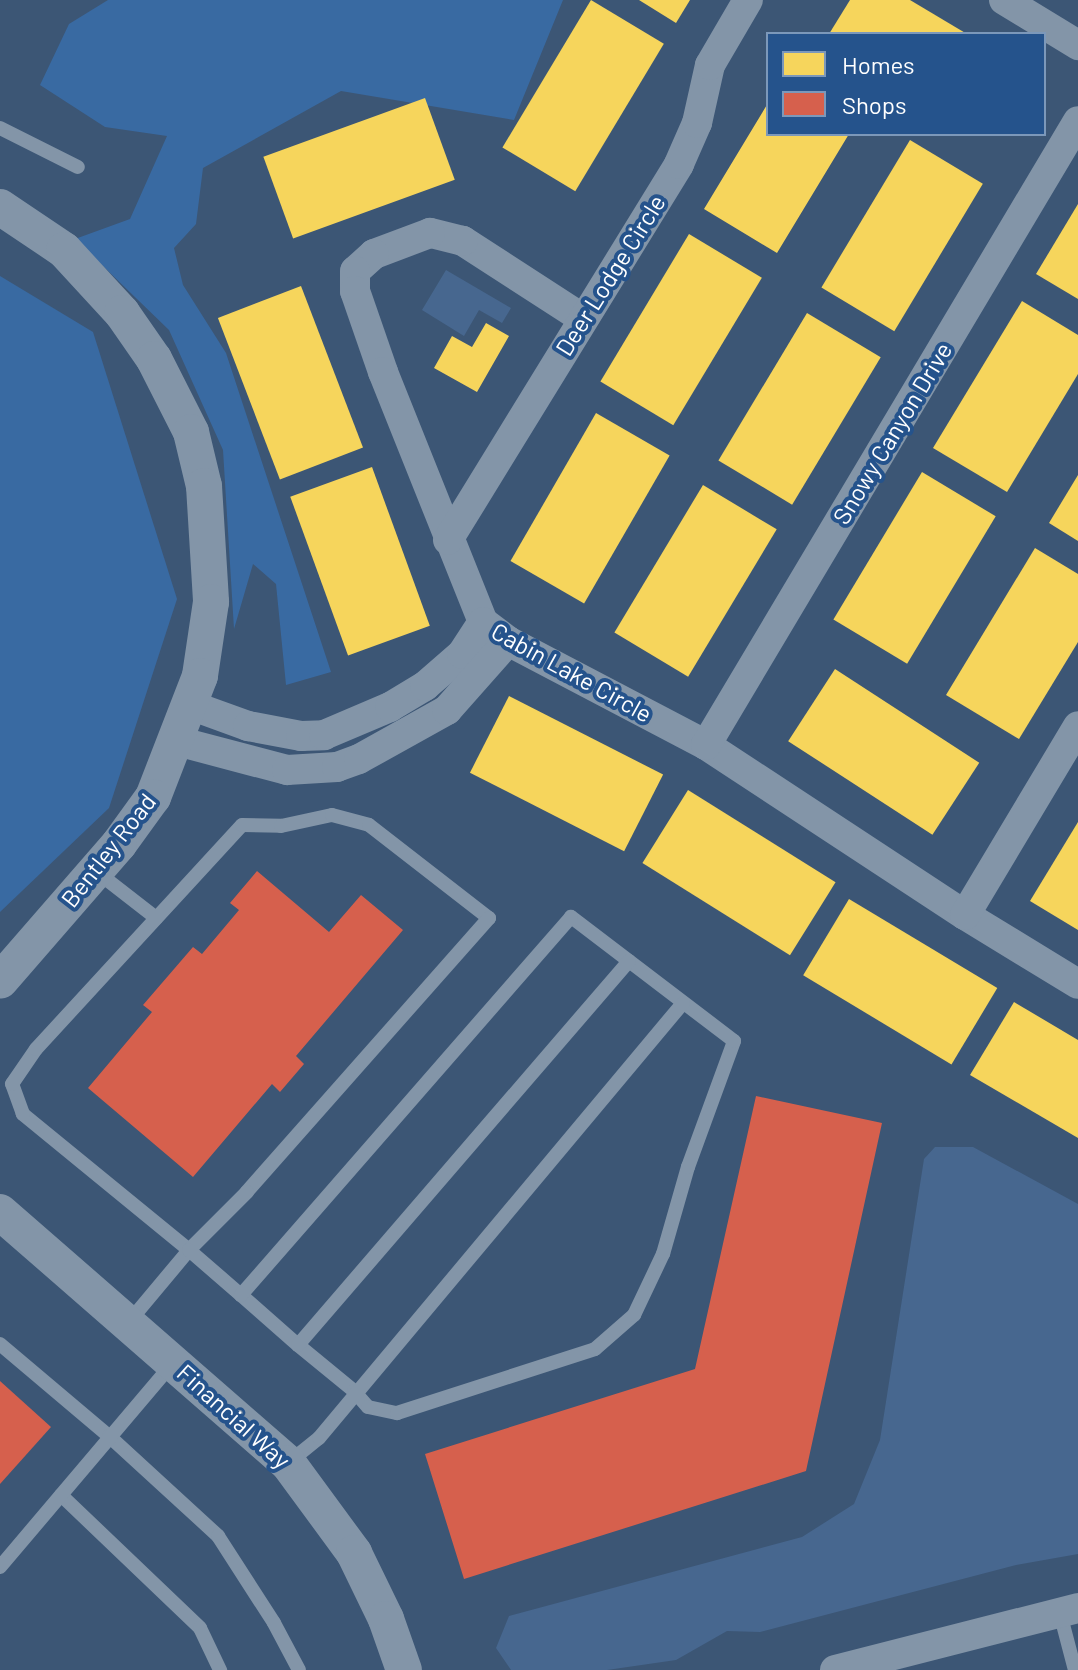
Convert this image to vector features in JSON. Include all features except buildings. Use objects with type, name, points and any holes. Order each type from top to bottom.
[{"type":"street","name":"Deer Lodge Circle","points":[[448,540],[679,164],[697,123],[710,65],[748,0]]},
{"type":"street","points":[[1004,0],[1078,45]]},
{"type":"street","name":"Snowy Canyon Drive","points":[[706,745],[1078,121]]},
{"type":"street","name":"Bentley Road","points":[[0,207],[64,250],[122,313],[154,359],[191,432],[204,486],[211,602],[200,676],[153,797],[96,871],[0,981]]},
{"type":"street","name":"Cabin Lake Circle","points":[[582,318],[463,241],[430,233],[374,254],[355,271],[355,291],[448,540],[483,622],[508,641],[706,745],[965,915],[1078,984]]},
{"type":"street","points":[[190,705],[248,726],[301,736],[324,735],[390,707],[427,684],[462,654],[483,622]]},
{"type":"street","points":[[177,741],[287,770],[337,767],[359,759],[447,710],[508,641]]},
{"type":"street","points":[[965,915],[1078,726]]},
{"type":"street","name":"Financial Way","points":[[0,1212],[288,1463],[354,1553],[386,1619],[404,1670]]},
{"type":"street","points":[[835,1670],[1069,1611]]},
{"type":"lane","points":[[0,128],[78,167]]},
{"type":"lane","points":[[127,1324],[189,1250],[247,1192],[489,918],[369,825],[332,815],[281,826],[242,825],[36,1049],[12,1084],[23,1114],[189,1250],[298,1345],[354,1391],[368,1407],[397,1413],[595,1349],[634,1315],[663,1254],[688,1167],[734,1041],[571,917],[241,1295]]},
{"type":"lane","points":[[96,871],[156,918]]},
{"type":"lane","points":[[298,1345],[629,961]]},
{"type":"lane","points":[[288,1463],[319,1438],[354,1391],[683,1003]]},
{"type":"lane","points":[[0,1344],[109,1436],[218,1536],[274,1623],[299,1670]]},
{"type":"lane","points":[[0,1567],[174,1362]]},
{"type":"lane","points":[[61,1495],[200,1628],[220,1670]]},
{"type":"lane","points":[[1069,1611],[1075,1670]]},
{"type":"shaded area","points":[[108,0],[563,0],[514,120],[341,91],[203,168],[196,224],[174,248],[183,285],[226,353],[331,672],[286,685],[276,584],[253,564],[234,629],[223,450],[169,330],[75,239],[130,219],[167,136],[105,127],[40,85],[69,24]]},
{"type":"shaded area","points":[[446,270],[511,308],[502,323],[479,310],[464,336],[422,310]]},
{"type":"shaded area","points":[[0,276],[93,332],[177,599],[109,808],[0,912]]},
{"type":"shaded area","points":[[935,1147],[973,1147],[1078,1204],[1078,1554],[1016,1565],[760,1632],[727,1631],[676,1660],[607,1670],[511,1670],[496,1648],[509,1616],[802,1537],[854,1504],[880,1440],[924,1159]]}]
